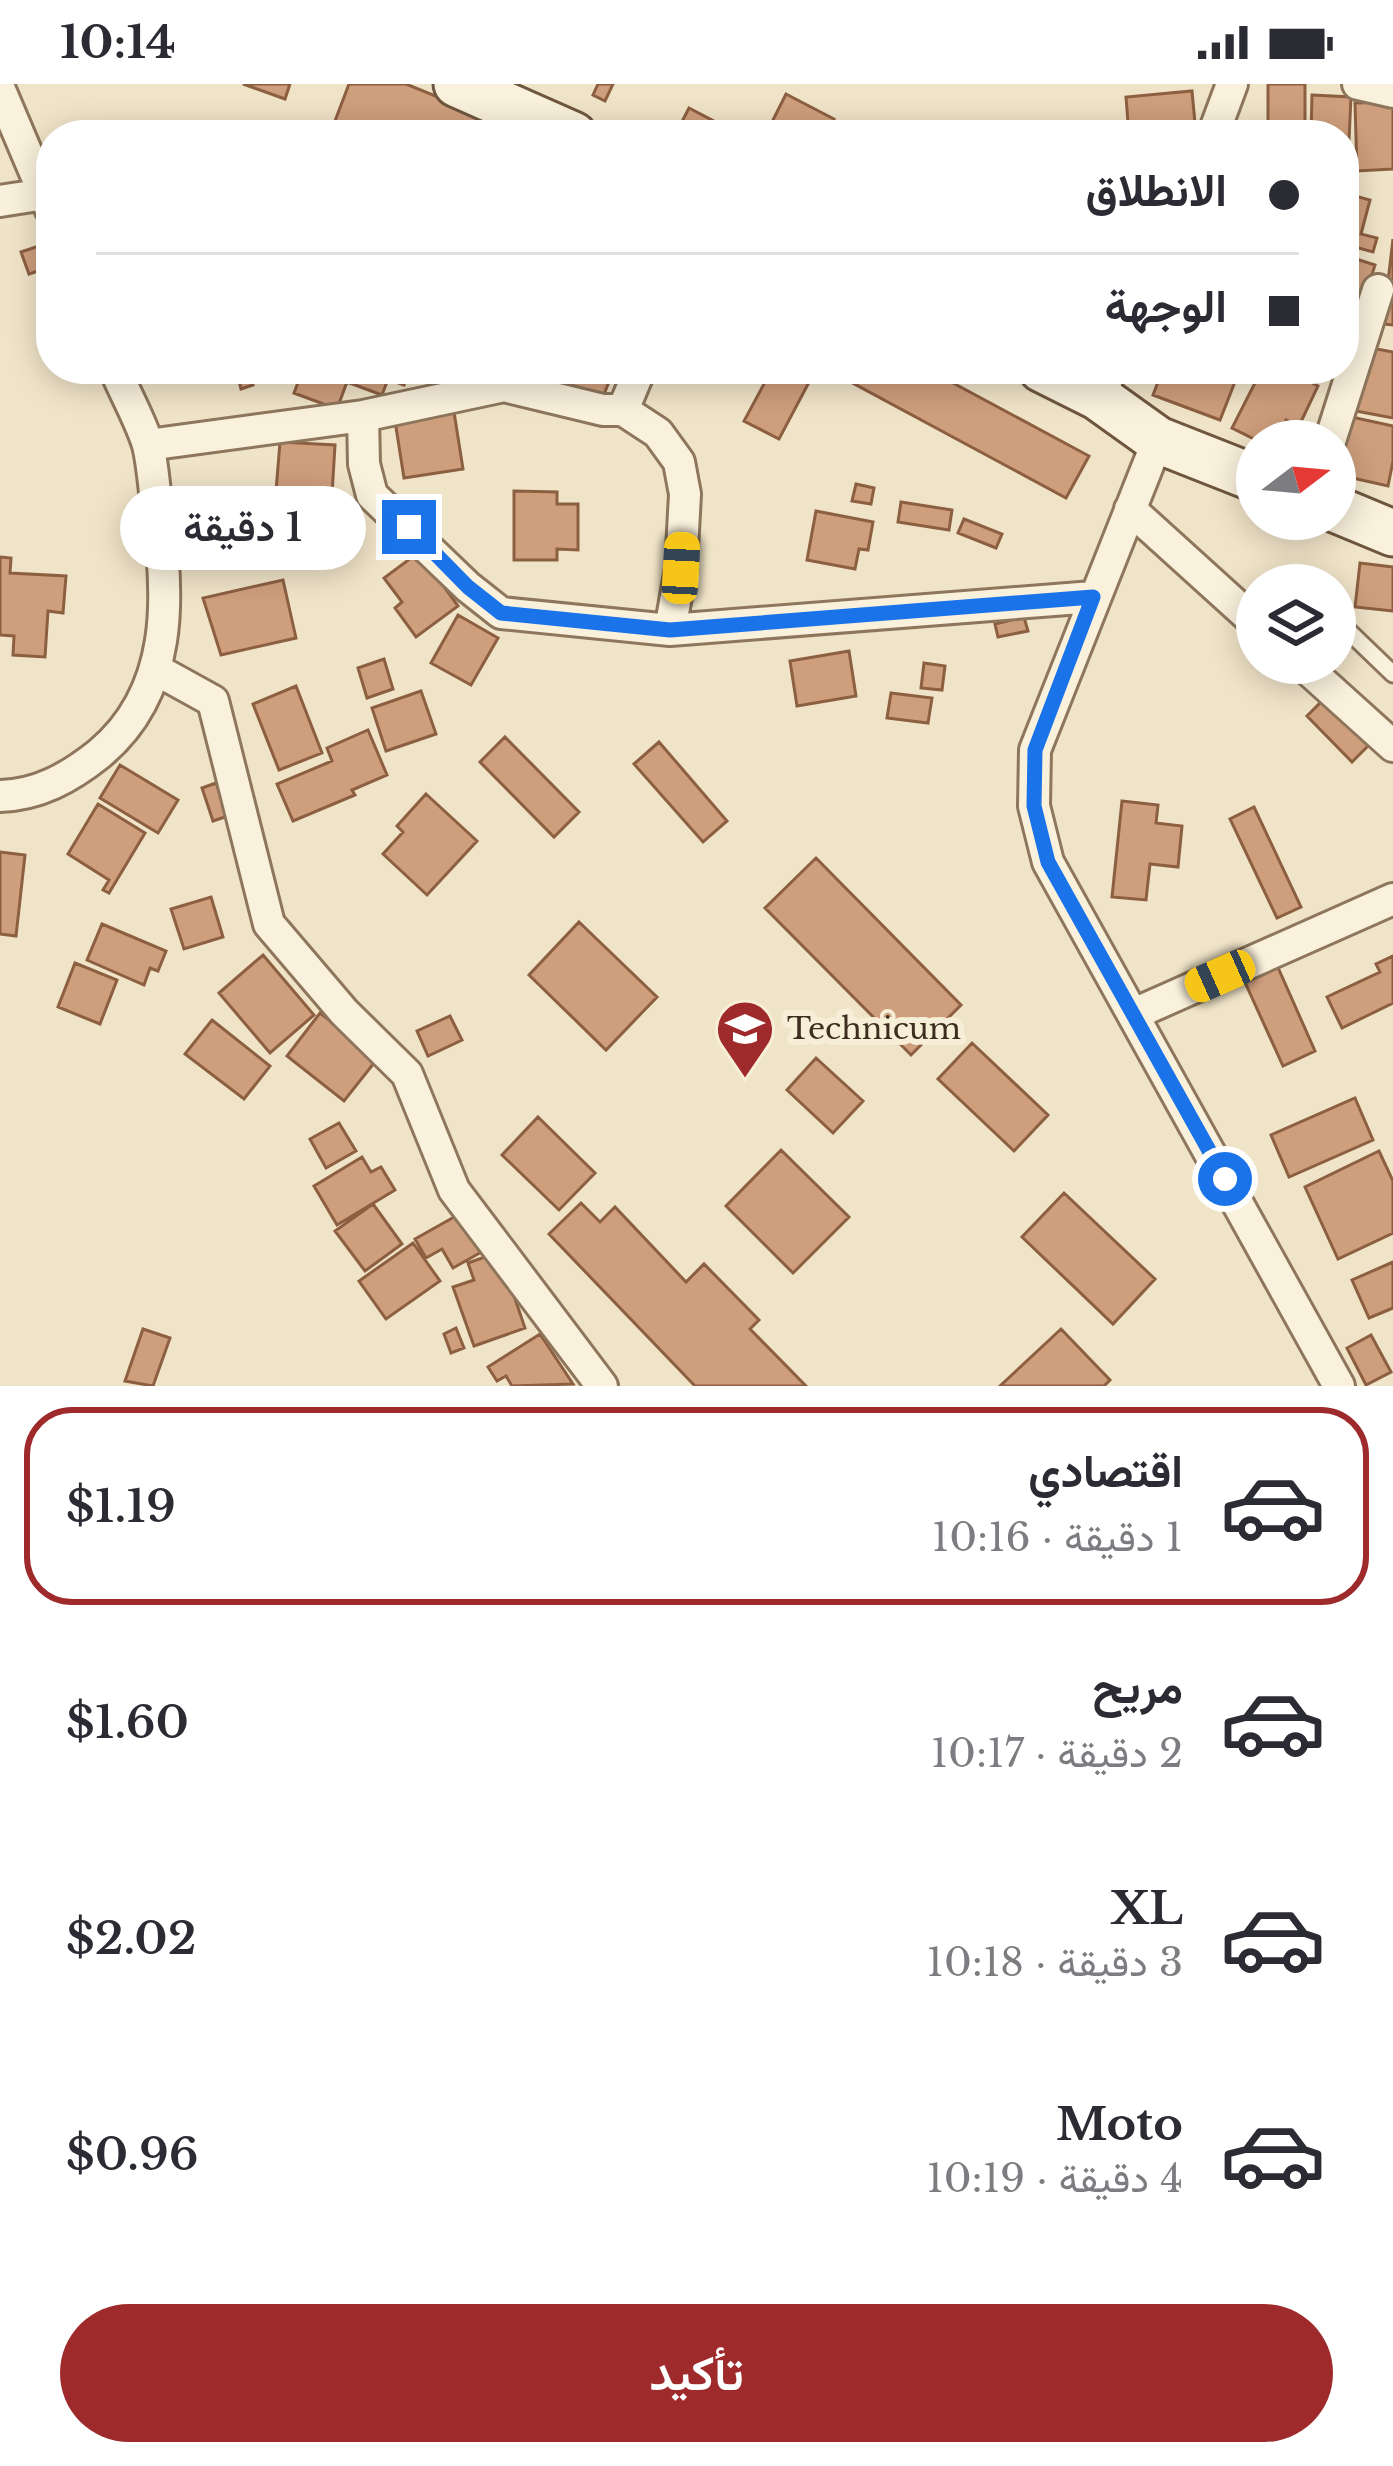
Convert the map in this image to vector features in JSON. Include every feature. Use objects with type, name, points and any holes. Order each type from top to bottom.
[{"type":"street","points":[[458,84],[540,120]]},
{"type":"street","points":[[1219,120],[1232,84]]},
{"type":"street","points":[[1358,84],[1393,92]]},
{"type":"street","points":[[0,90],[36,174]]},
{"type":"street","points":[[0,201],[36,202]]},
{"type":"street","points":[[1359,350],[1378,290]]},
{"type":"street","points":[[0,796],[26,795],[75,774],[118,738],[149,688],[163,642],[167,578],[148,445],[122,384]]},
{"type":"street","points":[[623,410],[634,384]]},
{"type":"street","points":[[1106,384],[1158,440],[1236,470]]},
{"type":"street","points":[[1337,420],[1348,384]]},
{"type":"street","points":[[148,445],[363,416],[504,386],[602,410],[623,410],[658,433],[679,462],[685,494],[670,630]]},
{"type":"street","points":[[363,416],[364,464],[372,495],[501,613],[670,630],[1093,597]]},
{"type":"street","points":[[1158,440],[1035,750],[1034,806],[1048,862],[1339,1386]]},
{"type":"street","points":[[1130,509],[1236,605]]},
{"type":"street","points":[[1356,518],[1393,533]]},
{"type":"street","points":[[155,669],[213,701],[269,924],[344,1012],[407,1074],[454,1190],[602,1386]]},
{"type":"street","points":[[1324,684],[1393,746]]},
{"type":"street","points":[[1134,1014],[1393,899]]},
{"type":"lane","points":[[1356,638],[1393,674]]},
{"type":"building","points":[[243,84],[290,84],[285,99]]},
{"type":"building","points":[[349,84],[406,84],[485,116],[483,120],[335,120]]},
{"type":"building","points":[[598,84],[613,84],[605,101],[593,95]]},
{"type":"building","points":[[1268,84],[1305,84],[1305,120],[1268,120]]},
{"type":"building","points":[[1192,91],[1195,120],[1128,120],[1126,97]]},
{"type":"building","points":[[786,94],[834,119],[833,120],[773,120]]},
{"type":"building","points":[[1312,95],[1351,97],[1350,120],[1311,120]]},
{"type":"building","points":[[1393,102],[1393,169],[1359,171],[1355,103]]},
{"type":"building","points":[[689,108],[712,120],[683,120]]},
{"type":"building","points":[[1359,197],[1370,200],[1361,234],[1377,238],[1373,252],[1359,248]]},
{"type":"building","points":[[1393,239],[1393,325],[1383,324]]},
{"type":"building","points":[[36,247],[36,272],[29,274],[21,252]]},
{"type":"building","points":[[1359,260],[1375,265],[1365,297],[1359,295]]},
{"type":"building","points":[[1366,347],[1393,352],[1393,418],[1356,411]]},
{"type":"building","points":[[297,384],[346,384],[337,409],[294,393]]},
{"type":"building","points":[[352,384],[386,384],[382,395]]},
{"type":"building","points":[[568,384],[608,384],[603,397]]},
{"type":"building","points":[[764,384],[808,384],[779,439],[744,421]]},
{"type":"building","points":[[855,384],[955,384],[1089,456],[1066,498]]},
{"type":"building","points":[[1157,384],[1234,384],[1220,420],[1153,395]]},
{"type":"building","points":[[1254,384],[1318,386],[1302,420],[1236,420]]},
{"type":"building","points":[[454,412],[463,469],[404,478],[395,421]]},
{"type":"building","points":[[1347,416],[1393,426],[1388,486],[1356,479],[1356,420],[1346,420]]},
{"type":"building","points":[[280,442],[335,445],[332,495],[276,491]]},
{"type":"building","points":[[856,484],[874,488],[871,504],[852,501]]},
{"type":"building","points":[[514,491],[557,492],[557,504],[578,504],[578,550],[557,549],[557,560],[514,560]]},
{"type":"building","points":[[901,502],[952,510],[949,530],[898,522]]},
{"type":"building","points":[[816,511],[873,522],[868,550],[859,549],[855,569],[807,560]]},
{"type":"building","points":[[964,519],[1002,534],[996,548],[958,533]]},
{"type":"building","points":[[419,552],[458,606],[416,637],[395,608],[402,602],[384,578]]},
{"type":"building","points":[[0,557],[11,558],[10,573],[66,576],[63,613],[48,611],[45,657],[13,655],[14,636],[0,635]]},
{"type":"building","points":[[1360,563],[1393,567],[1393,611],[1356,607]]},
{"type":"building","points":[[283,580],[296,638],[221,655],[203,598]]},
{"type":"building","points":[[458,615],[498,638],[471,685],[431,663]]},
{"type":"building","points":[[1024,617],[1028,631],[998,637],[995,624]]},
{"type":"building","points":[[849,651],[856,696],[797,706],[790,661]]},
{"type":"building","points":[[384,659],[393,689],[367,698],[358,668]]},
{"type":"building","points":[[924,663],[945,666],[942,690],[921,688]]},
{"type":"building","points":[[296,686],[322,753],[279,770],[253,704]]},
{"type":"building","points":[[421,691],[436,734],[386,751],[372,708]]},
{"type":"building","points":[[891,693],[932,698],[928,723],[887,718]]},
{"type":"building","points":[[1327,696],[1372,742],[1352,762],[1307,716]]},
{"type":"building","points":[[368,730],[387,775],[352,790],[355,795],[293,821],[277,784],[332,761],[327,748]]},
{"type":"building","points":[[505,737],[579,812],[554,837],[480,762]]},
{"type":"building","points":[[659,742],[727,821],[703,842],[634,764]]},
{"type":"building","points":[[120,765],[178,800],[158,833],[100,798]]},
{"type":"building","points":[[216,783],[228,816],[213,821],[202,788]]},
{"type":"building","points":[[426,794],[477,841],[427,895],[383,854],[403,832],[397,826]]},
{"type":"building","points":[[1122,801],[1158,805],[1156,823],[1182,826],[1178,867],[1150,864],[1146,900],[1112,897]]},
{"type":"building","points":[[98,804],[145,833],[109,893],[103,890],[109,880],[68,854]]},
{"type":"building","points":[[1254,807],[1301,907],[1277,918],[1230,819]]},
{"type":"building","points":[[0,852],[25,855],[16,936],[0,934]]},
{"type":"building","points":[[816,858],[961,1005],[911,1055],[765,908]]},
{"type":"building","points":[[211,897],[223,937],[184,949],[171,909]]},
{"type":"building","points":[[579,922],[657,997],[606,1050],[529,975]]},
{"type":"building","points":[[102,924],[166,951],[158,971],[150,968],[144,985],[87,960]]},
{"type":"building","points":[[263,955],[314,1015],[270,1053],[219,993]]},
{"type":"building","points":[[1393,956],[1393,1003],[1342,1028],[1327,997],[1380,972],[1376,964]]},
{"type":"building","points":[[75,963],[117,980],[100,1024],[58,1007]]},
{"type":"building","points":[[1276,963],[1315,1051],[1283,1066],[1243,978]]},
{"type":"building","points":[[320,1013],[378,1058],[344,1101],[287,1056]]},
{"type":"building","points":[[450,1016],[462,1040],[428,1056],[417,1031]]},
{"type":"building","points":[[212,1020],[270,1066],[244,1099],[185,1054]]},
{"type":"building","points":[[972,1043],[1048,1115],[1014,1151],[938,1079]]},
{"type":"building","points":[[816,1058],[863,1101],[833,1133],[787,1090]]},
{"type":"building","points":[[1355,1098],[1373,1140],[1289,1177],[1271,1135]]},
{"type":"building","points":[[538,1117],[595,1173],[559,1210],[502,1155]]},
{"type":"building","points":[[339,1123],[356,1151],[326,1168],[310,1139]]},
{"type":"building","points":[[781,1150],[849,1217],[793,1273],[726,1206]]},
{"type":"building","points":[[1379,1151],[1393,1181],[1393,1233],[1338,1259],[1305,1187]]},
{"type":"building","points":[[362,1157],[371,1172],[381,1167],[395,1190],[337,1225],[314,1186]]},
{"type":"building","points":[[1064,1193],[1155,1279],[1113,1324],[1022,1237]]},
{"type":"building","points":[[581,1203],[600,1222],[615,1207],[686,1282],[704,1264],[759,1320],[750,1329],[806,1386],[695,1386],[549,1234]]},
{"type":"building","points":[[373,1204],[402,1244],[365,1271],[335,1231]]},
{"type":"building","points":[[463,1212],[485,1250],[453,1268],[442,1249],[426,1258],[415,1239]]},
{"type":"building","points":[[413,1243],[440,1281],[386,1319],[359,1281]]},
{"type":"building","points":[[499,1252],[525,1328],[474,1346],[453,1287],[474,1280],[468,1263]]},
{"type":"building","points":[[1393,1262],[1393,1308],[1369,1318],[1352,1280]]},
{"type":"building","points":[[456,1328],[464,1348],[451,1353],[444,1334]]},
{"type":"building","points":[[143,1329],[170,1338],[153,1386],[125,1381]]},
{"type":"building","points":[[1061,1329],[1110,1380],[1104,1386],[1000,1386]]},
{"type":"building","points":[[540,1334],[573,1384],[512,1386],[506,1376],[497,1381],[488,1367]]},
{"type":"building","points":[[1371,1335],[1391,1372],[1366,1385],[1347,1348]]},
{"type":"place","name":"Technicum","points":[[745,1080]]},
{"type":"route","points":[[409,527],[501,613],[670,630],[1093,597],[1035,750],[1034,806],[1048,862],[1225,1179]]}]
